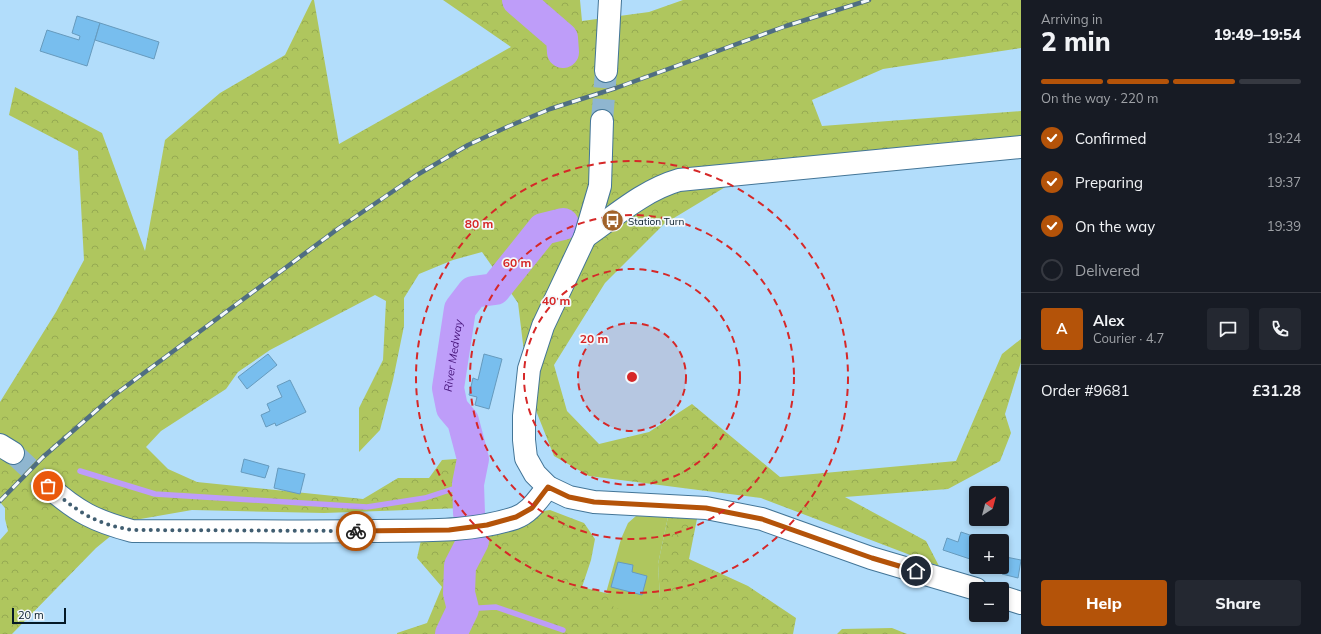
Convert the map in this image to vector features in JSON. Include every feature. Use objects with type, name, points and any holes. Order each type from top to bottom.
[{"type":"main road","points":[[606,70],[610,0]]},
{"type":"main road","points":[[602,121],[600,186],[585,236],[543,326],[529,369],[524,416],[524,446],[526,458],[535,474],[548,487],[569,497],[594,502],[706,508],[762,519],[872,558],[969,587]]},
{"type":"main road","points":[[585,236],[650,192],[665,184],[680,180],[1021,148]]},
{"type":"main road","points":[[48,486],[81,512],[106,524],[132,530],[338,531],[449,530],[487,525],[516,517],[532,508],[548,487]]},
{"type":"main road","points":[[1009,599],[1021,603]]},
{"type":"green space","points":[[312,0],[314,0],[339,144],[511,47],[443,0],[580,0],[582,21],[649,12],[683,0],[1021,0],[1021,48],[883,69],[812,100],[822,126],[1021,111],[1021,157],[727,186],[664,224],[605,283],[554,365],[567,411],[599,444],[649,432],[692,404],[780,477],[956,461],[1002,354],[1021,339],[1021,362],[1005,414],[1011,433],[1000,461],[948,489],[845,497],[926,541],[939,566],[761,498],[589,476],[554,456],[529,393],[518,303],[482,252],[453,260],[419,274],[404,298],[404,326],[393,380],[380,430],[359,452],[359,408],[383,360],[386,301],[375,295],[270,350],[238,372],[226,389],[161,431],[146,447],[168,469],[197,482],[363,499],[398,478],[429,478],[442,460],[470,458],[466,501],[463,508],[324,513],[192,510],[129,521],[96,548],[12,634],[0,634],[0,540],[8,531],[5,519],[5,508],[0,502],[0,402],[56,312],[84,260],[78,151],[9,115],[15,87],[102,133],[145,251],[165,140],[220,93],[285,55]]},
{"type":"green space","points":[[550,510],[584,523],[595,539],[591,560],[582,587],[609,594],[660,599],[658,564],[668,517],[697,519],[689,559],[748,586],[796,618],[793,634],[397,634],[427,623],[442,587],[417,558],[421,540]]},
{"type":"green space","points":[[636,516],[668,517],[658,564],[660,599],[646,614],[614,608],[609,594],[606,593],[621,539],[628,523]]},
{"type":"green space","points":[[892,628],[907,634],[837,634],[842,629]]},
{"type":"building","points":[[77,16],[100,23],[87,66],[40,51],[47,30],[79,40],[80,36],[72,33]]},
{"type":"building","points":[[100,23],[159,42],[154,59],[95,40]]},
{"type":"building","points":[[268,354],[277,365],[247,389],[238,377]]},
{"type":"building","points":[[484,354],[502,359],[489,409],[475,405],[477,397],[469,395],[473,378],[478,380]]},
{"type":"building","points":[[290,380],[306,412],[276,426],[275,423],[266,427],[261,415],[270,411],[267,404],[282,397],[277,386]]},
{"type":"building","points":[[244,459],[269,466],[265,478],[241,472]]},
{"type":"building","points":[[278,468],[305,474],[300,494],[274,488]]},
{"type":"building","points":[[961,532],[969,535],[969,559],[943,550],[947,538],[958,542]]},
{"type":"building","points":[[1009,558],[1021,560],[1018,578],[1002,574],[1009,574]]},
{"type":"building","points":[[618,562],[633,565],[632,572],[647,576],[642,595],[611,587]]},
{"type":"waterway","name":"River Medway","points":[[518,0],[562,38],[563,52]]},
{"type":"waterway","name":"River Medway","points":[[469,513],[468,484],[473,459],[463,421],[452,408],[448,388],[460,309],[473,292],[495,289],[543,229],[563,224]]},
{"type":"waterway","points":[[80,471],[155,494],[367,507],[425,498],[468,484]]},
{"type":"waterway","name":"River Medway","points":[[451,634],[463,609],[459,593],[460,566],[473,541]]},
{"type":"waterway","points":[[463,609],[496,607],[563,630]]},
{"type":"tunnel","points":[[602,121],[606,71]]},
{"type":"tunnel","points":[[13,453],[48,486]]},
{"type":"railway","points":[[0,501],[43,457],[113,396],[339,228],[417,175],[468,145],[550,109],[616,88],[786,26],[869,0]]},
{"type":"way so far","points":[[48,486],[81,512],[106,524],[132,530],[356,531]]},
{"type":"place","name":"Station Turn","points":[[612,221]]},
{"type":"route","points":[[356,531],[449,530],[487,525],[516,517],[532,508],[548,487],[569,497],[594,502],[625,502],[706,508],[762,519],[872,558],[916,571]]}]
